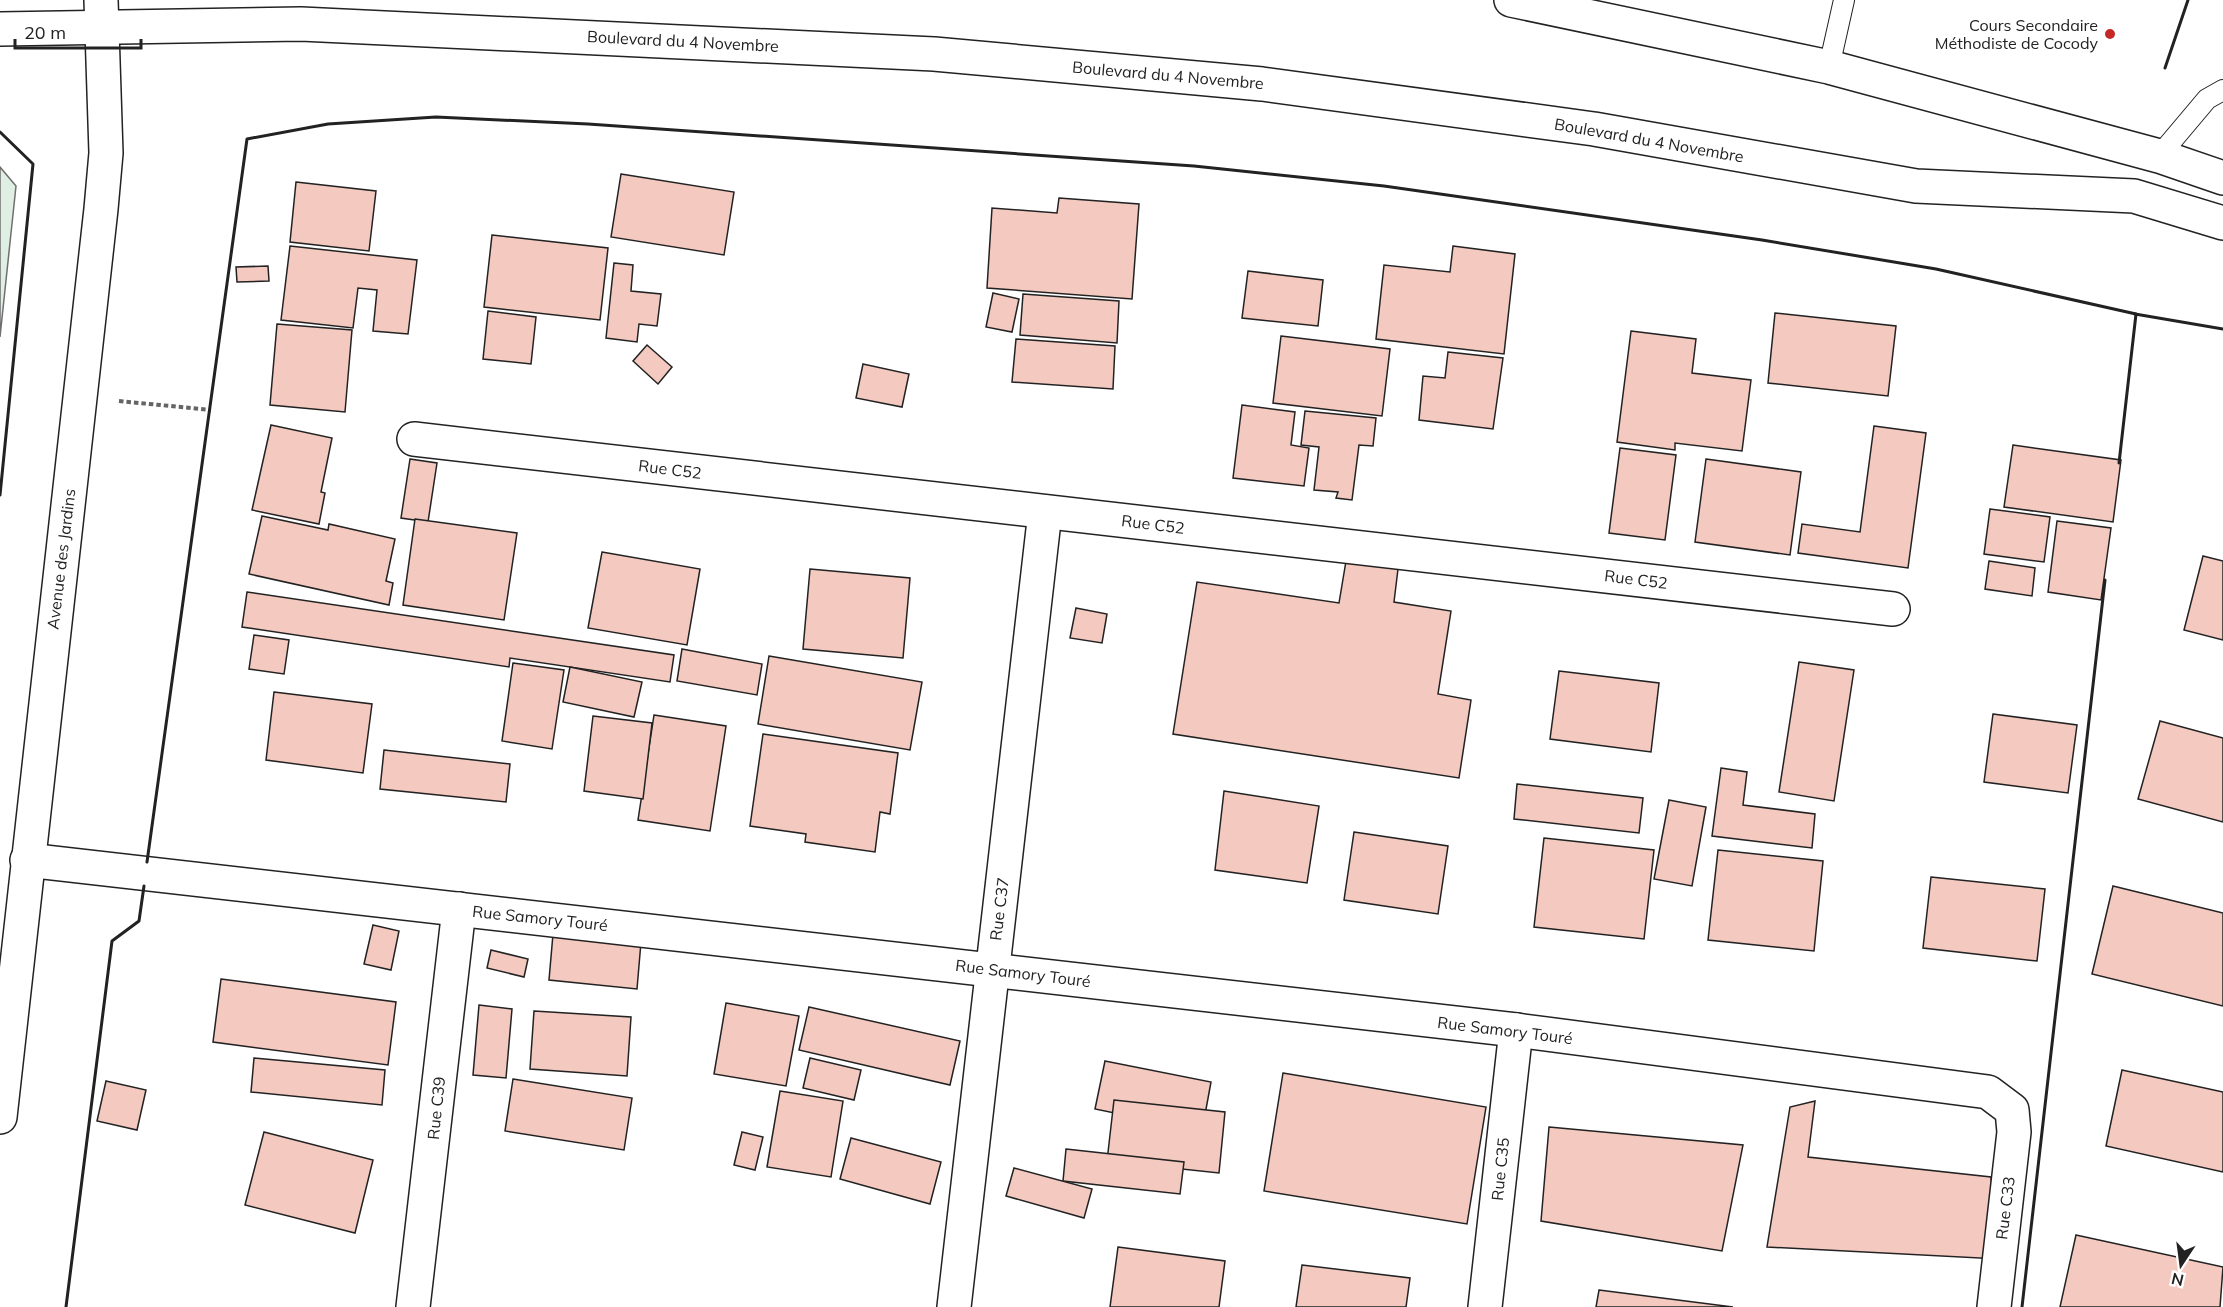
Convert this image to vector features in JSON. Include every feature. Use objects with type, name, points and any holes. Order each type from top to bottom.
[{"type":"street","points":[[1511,0],[1829,67],[2159,156],[2223,178]]},
{"type":"street","name":"Boulevard du 4 Novembre","points":[[0,29],[101,13],[934,54],[1262,84],[1594,129],[1916,186],[2134,196],[2223,223]]},
{"type":"street","name":"Avenue des Jardins","points":[[0,1118],[105,153],[101,13]]},
{"type":"street","name":"Rue C52","points":[[414,439],[1893,609]]},
{"type":"street","name":"Rue C37","points":[[954,1307],[1045,512]]},
{"type":"street","name":"Rue Samory Touré","points":[[27,860],[1516,1030],[1988,1092],[2012,1110]]},
{"type":"street","name":"Rue C39","points":[[414,1307],[459,909]]},
{"type":"street","name":"Rue C35","points":[[1485,1307],[1516,1030]]},
{"type":"street","name":"Rue C33","points":[[1994,1307],[2014,1132],[2012,1110]]},
{"type":"lane","points":[[1829,67],[1844,0]]},
{"type":"lane","points":[[2159,156],[2207,99],[2223,90]]},
{"type":"path","points":[[80,397],[211,410]]},
{"type":"green space","points":[[0,167],[16,186],[0,337]]},
{"type":"building","points":[[621,174],[734,192],[724,255],[611,237]]},
{"type":"building","points":[[296,182],[376,191],[369,251],[290,242]]},
{"type":"building","points":[[1059,198],[1139,204],[1132,299],[987,288],[992,208],[1057,213]]},
{"type":"building","points":[[492,235],[608,248],[600,320],[484,307]]},
{"type":"building","points":[[290,246],[417,260],[408,334],[373,331],[377,290],[358,288],[353,328],[281,320]]},
{"type":"building","points":[[1453,246],[1515,254],[1504,354],[1376,339],[1384,265],[1450,272]]},
{"type":"building","points":[[614,263],[633,265],[631,291],[661,294],[657,326],[639,324],[637,342],[606,338]]},
{"type":"building","points":[[268,266],[269,281],[237,282],[236,267]]},
{"type":"building","points":[[1248,271],[1323,280],[1318,326],[1242,318]]},
{"type":"building","points":[[993,293],[1019,299],[1012,332],[986,327]]},
{"type":"building","points":[[1023,294],[1119,301],[1117,343],[1020,335]]},
{"type":"building","points":[[488,311],[536,317],[531,364],[483,359]]},
{"type":"building","points":[[1775,313],[1896,326],[1888,396],[1768,383]]},
{"type":"building","points":[[277,324],[352,330],[345,412],[270,405]]},
{"type":"building","points":[[1631,331],[1696,339],[1692,373],[1751,380],[1742,451],[1675,443],[1675,450],[1617,442]]},
{"type":"building","points":[[1281,336],[1390,349],[1382,416],[1273,403]]},
{"type":"building","points":[[1016,339],[1115,346],[1113,389],[1012,382]]},
{"type":"building","points":[[647,345],[672,367],[658,384],[633,361]]},
{"type":"building","points":[[1448,352],[1503,358],[1493,429],[1419,420],[1423,376],[1445,378]]},
{"type":"building","points":[[863,364],[909,374],[902,407],[856,398]]},
{"type":"building","points":[[1242,405],[1295,412],[1291,445],[1309,448],[1304,486],[1233,478]]},
{"type":"building","points":[[1305,411],[1376,418],[1373,446],[1359,445],[1352,500],[1336,498],[1338,492],[1314,490],[1319,447],[1301,445]]},
{"type":"building","points":[[271,425],[332,438],[321,492],[325,493],[319,524],[252,510]]},
{"type":"building","points":[[1874,426],[1926,433],[1908,568],[1798,553],[1802,524],[1860,532]]},
{"type":"building","points":[[2013,445],[2121,460],[2113,522],[2004,507]]},
{"type":"building","points":[[1620,448],[1676,455],[1665,540],[1609,533]]},
{"type":"building","points":[[410,459],[437,463],[428,522],[401,518]]},
{"type":"building","points":[[1706,459],[1801,472],[1790,555],[1695,542]]},
{"type":"building","points":[[1990,509],[2050,517],[2044,562],[1984,554]]},
{"type":"building","points":[[262,516],[328,530],[329,524],[395,539],[386,581],[393,583],[389,605],[249,574]]},
{"type":"building","points":[[415,519],[517,533],[504,620],[403,605]]},
{"type":"building","points":[[2057,521],[2111,528],[2101,600],[2048,592]]},
{"type":"building","points":[[602,552],[700,569],[687,645],[588,628]]},
{"type":"building","points":[[2203,556],[2223,561],[2223,640],[2184,630]]},
{"type":"building","points":[[1346,561],[1398,569],[1394,602],[1451,611],[1438,694],[1471,700],[1459,778],[1173,734],[1197,582],[1339,603]]},
{"type":"building","points":[[1989,561],[2035,568],[2032,596],[1985,589]]},
{"type":"building","points":[[810,569],[910,578],[903,658],[803,649]]},
{"type":"building","points":[[247,592],[674,655],[670,682],[510,658],[509,667],[242,627]]},
{"type":"building","points":[[1076,608],[1107,614],[1102,643],[1070,638]]},
{"type":"building","points":[[254,635],[289,640],[284,674],[249,669]]},
{"type":"building","points":[[682,649],[762,664],[757,695],[677,681]]},
{"type":"building","points":[[769,656],[922,682],[910,750],[758,724]]},
{"type":"building","points":[[1799,662],[1854,670],[1834,801],[1779,792]]},
{"type":"building","points":[[513,663],[564,670],[552,749],[502,741]]},
{"type":"building","points":[[570,667],[642,682],[634,717],[563,702]]},
{"type":"building","points":[[1559,671],[1659,683],[1651,752],[1550,739]]},
{"type":"building","points":[[274,692],[372,704],[363,773],[266,760]]},
{"type":"building","points":[[1993,714],[2077,725],[2068,793],[1984,782]]},
{"type":"building","points":[[654,715],[726,726],[710,831],[638,820]]},
{"type":"building","points":[[593,716],[652,723],[643,799],[584,791]]},
{"type":"building","points":[[2160,721],[2223,738],[2223,822],[2138,799]]},
{"type":"building","points":[[763,734],[898,753],[890,814],[880,812],[875,852],[805,842],[806,834],[750,826]]},
{"type":"building","points":[[384,750],[510,764],[506,802],[380,789]]},
{"type":"building","points":[[1721,768],[1747,772],[1743,805],[1815,814],[1812,848],[1712,836]]},
{"type":"building","points":[[1517,784],[1643,798],[1639,833],[1514,819]]},
{"type":"building","points":[[1224,791],[1319,806],[1307,883],[1215,870]]},
{"type":"building","points":[[1669,800],[1706,807],[1692,886],[1654,879]]},
{"type":"building","points":[[1354,832],[1448,846],[1438,914],[1344,900]]},
{"type":"building","points":[[1544,838],[1654,850],[1644,939],[1534,927]]},
{"type":"building","points":[[1718,850],[1823,861],[1814,951],[1708,940]]},
{"type":"building","points":[[1931,877],[2045,889],[2037,961],[1923,948]]},
{"type":"building","points":[[2113,886],[2223,913],[2223,1006],[2092,974]]},
{"type":"building","points":[[373,925],[399,931],[391,970],[364,964]]},
{"type":"building","points":[[553,934],[641,942],[637,989],[549,980]]},
{"type":"building","points":[[491,950],[528,959],[524,977],[487,968]]},
{"type":"building","points":[[221,979],[396,1002],[388,1065],[213,1042]]},
{"type":"building","points":[[726,1003],[799,1016],[786,1086],[714,1074]]},
{"type":"building","points":[[479,1005],[512,1009],[506,1078],[473,1075]]},
{"type":"building","points":[[809,1007],[960,1041],[950,1085],[799,1050]]},
{"type":"building","points":[[534,1011],[631,1017],[627,1076],[530,1069]]},
{"type":"building","points":[[254,1058],[385,1070],[382,1105],[251,1092]]},
{"type":"building","points":[[810,1058],[861,1070],[854,1100],[803,1088]]},
{"type":"building","points":[[1105,1061],[1211,1082],[1202,1131],[1095,1109]]},
{"type":"building","points":[[2122,1070],[2223,1092],[2223,1172],[2106,1146]]},
{"type":"building","points":[[1283,1073],[1486,1107],[1467,1224],[1264,1191]]},
{"type":"building","points":[[513,1079],[632,1098],[624,1150],[505,1131]]},
{"type":"building","points":[[106,1081],[146,1090],[137,1130],[97,1121]]},
{"type":"building","points":[[780,1091],[843,1101],[831,1177],[767,1167]]},
{"type":"building","points":[[1114,1100],[1225,1112],[1219,1173],[1107,1161]]},
{"type":"building","points":[[1815,1101],[1808,1157],[1991,1177],[1999,1259],[1767,1247],[1790,1107]]},
{"type":"building","points":[[1549,1127],[1743,1145],[1722,1251],[1541,1221]]},
{"type":"building","points":[[264,1132],[373,1160],[355,1233],[245,1205]]},
{"type":"building","points":[[742,1132],[763,1137],[755,1170],[734,1165]]},
{"type":"building","points":[[851,1138],[941,1162],[930,1204],[840,1179]]},
{"type":"building","points":[[1066,1149],[1184,1162],[1180,1194],[1063,1181]]},
{"type":"building","points":[[1014,1168],[1092,1189],[1084,1218],[1006,1196]]},
{"type":"building","points":[[2076,1235],[2223,1267],[2220,1307],[2060,1307]]},
{"type":"building","points":[[1118,1247],[1225,1261],[1219,1307],[1110,1307]]},
{"type":"building","points":[[1302,1265],[1410,1278],[1406,1307],[1296,1307]]},
{"type":"building","points":[[1599,1290],[1733,1307],[1596,1307]]},
{"type":"wall","points":[[2165,68],[2188,0]]},
{"type":"wall","points":[[147,862],[247,139],[328,124],[436,117],[588,124],[1194,166],[1384,186],[1762,240],[1936,269],[2136,314],[2119,463]]},
{"type":"wall","points":[[0,132],[33,164],[0,495]]},
{"type":"wall","points":[[2135,314],[2223,329]]},
{"type":"wall","points":[[2022,1307],[2105,580]]},
{"type":"wall","points":[[66,1307],[112,941],[139,921],[144,886]]},
{"type":"place","name":"Cours Secondaire Méthodiste de Cocody","points":[[2110,34]]}]
